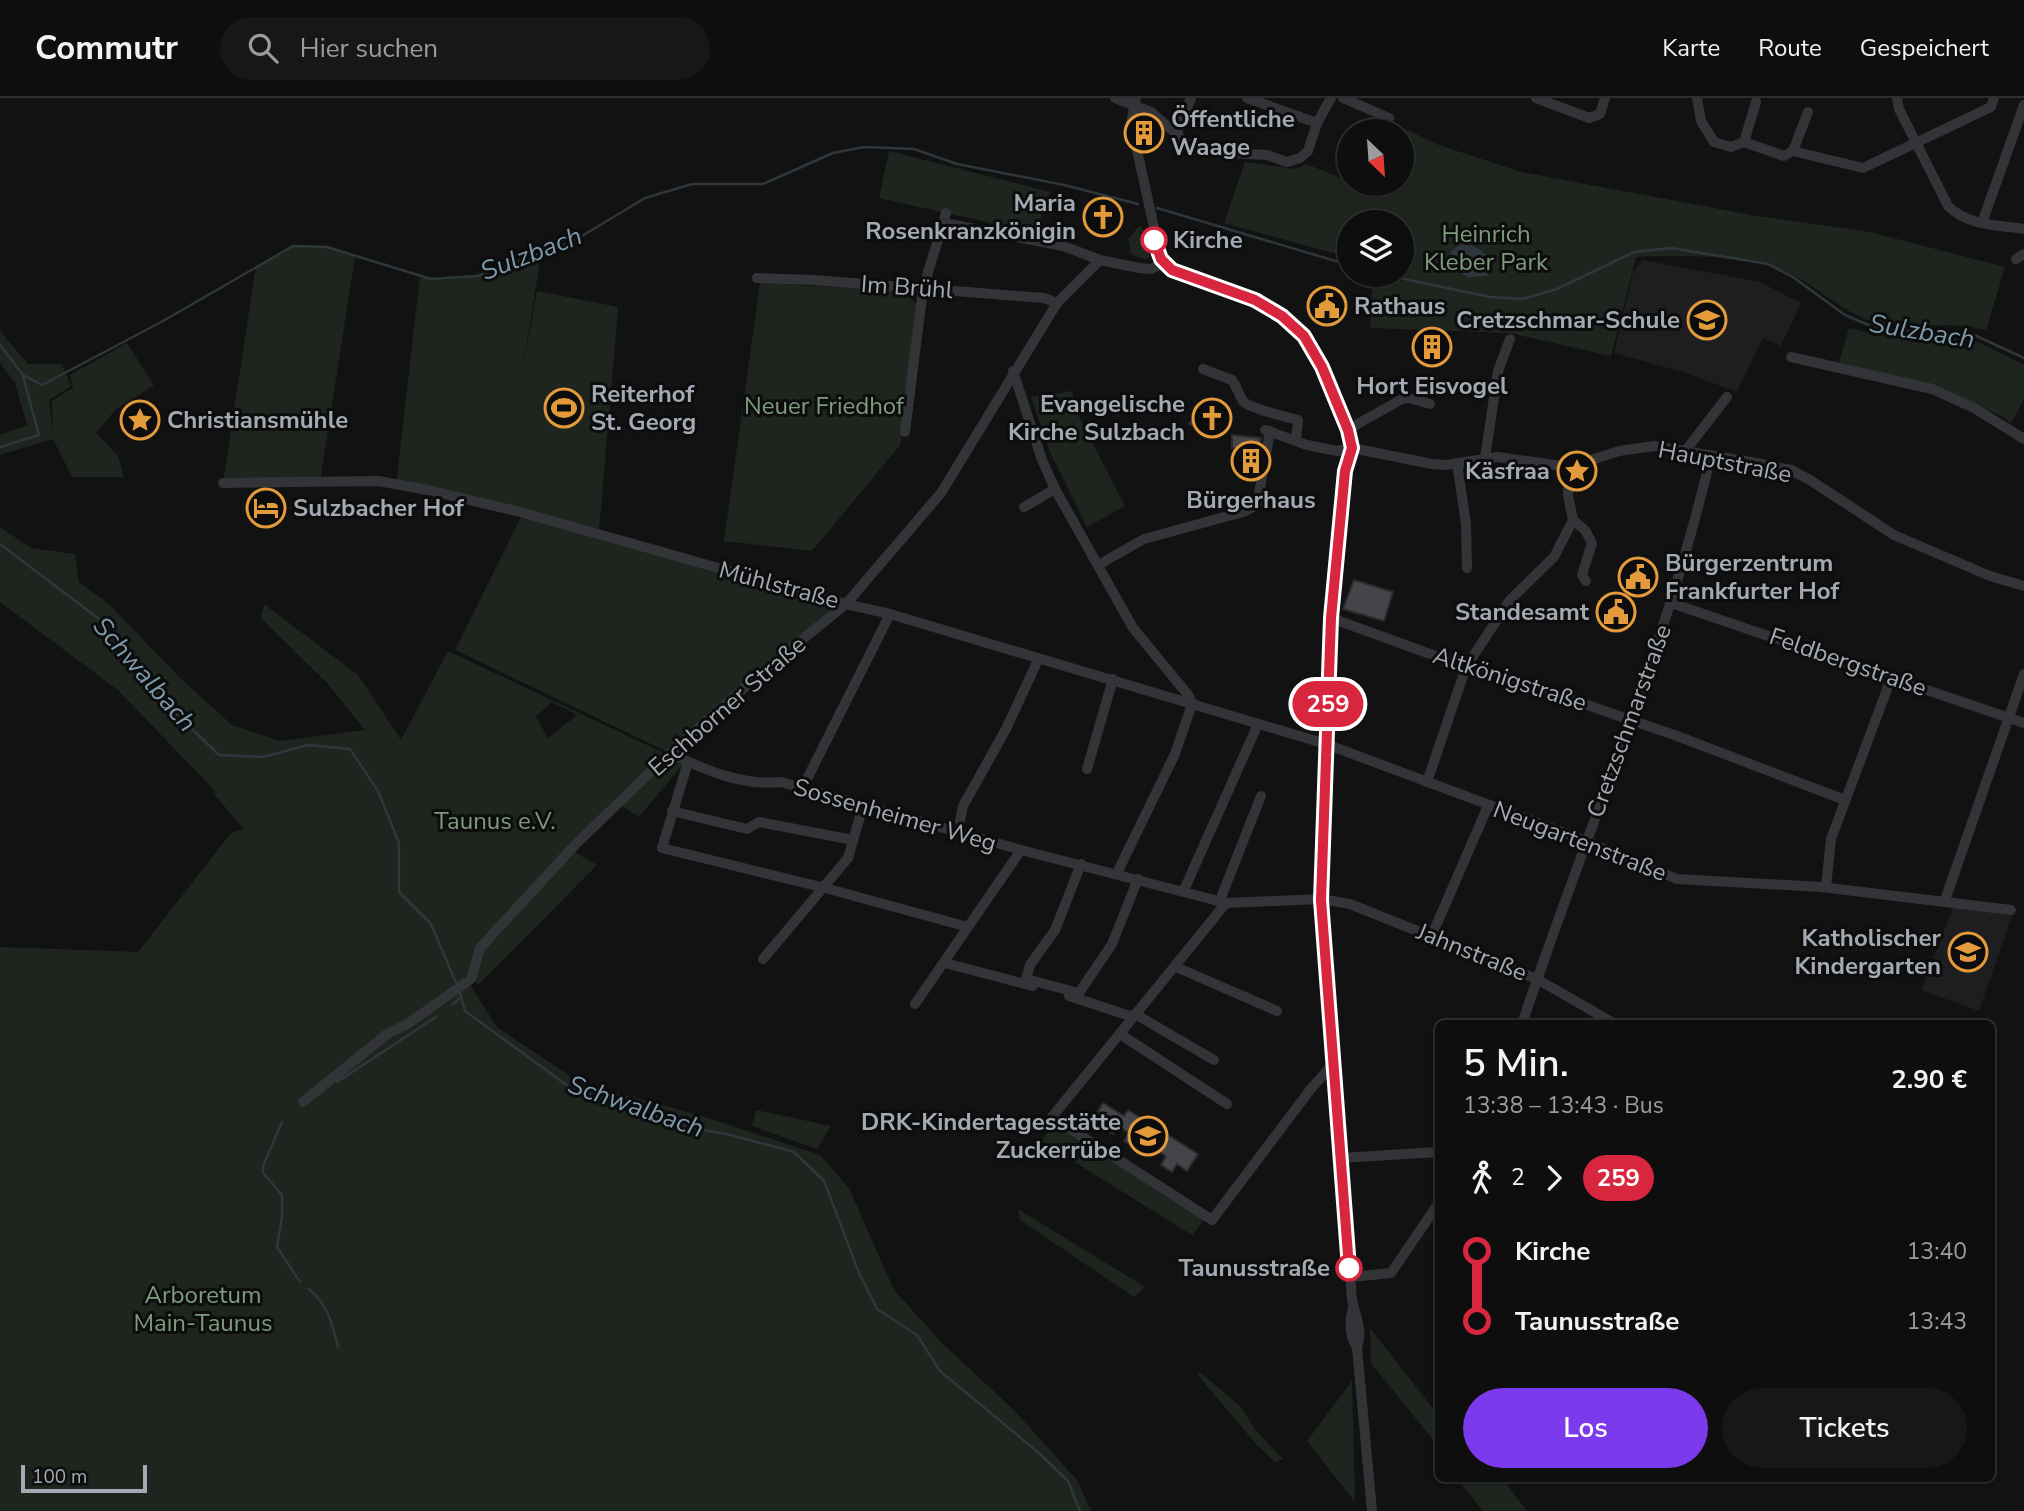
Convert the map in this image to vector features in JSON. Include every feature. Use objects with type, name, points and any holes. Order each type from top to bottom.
[{"type":"street","points":[[1115,98],[1134,102],[1151,112],[1196,151],[1261,155],[1287,162],[1300,158],[1308,151],[1317,123],[1331,98]]},
{"type":"street","points":[[1176,135],[1191,98]]},
{"type":"street","points":[[1247,98],[1317,123]]},
{"type":"street","points":[[1343,98],[1389,118]]},
{"type":"street","points":[[1536,98],[1589,118],[1600,114],[1605,98]]},
{"type":"street","points":[[1697,98],[1702,121],[1714,142],[1731,147],[1744,142],[1784,156],[1793,151],[1808,112]]},
{"type":"street","points":[[1897,98],[1915,143],[1948,206],[1961,217],[2024,229]]},
{"type":"street","points":[[1793,151],[1863,168],[1991,107],[1994,98]]},
{"type":"street","points":[[1134,102],[1131,123],[1133,139],[1154,240],[1164,263],[1181,274],[1255,300],[1292,323],[1317,356],[1348,430],[1352,448],[1345,471],[1331,618],[1321,900],[1332,1065],[1353,1308],[1358,1318],[1360,1337],[1358,1352],[1372,1511]]},
{"type":"street","points":[[1744,142],[1755,102]]},
{"type":"street","points":[[1982,223],[2024,105]]},
{"type":"street","points":[[905,432],[923,289],[945,218],[1063,246],[1100,260],[1151,269],[1164,263]]},
{"type":"street","name":"Eschborner Straße","points":[[303,1102],[387,1034],[408,1023],[471,979],[480,948],[575,845],[670,753],[761,673],[846,604],[941,493],[1013,371],[1057,303],[1100,260]]},
{"type":"street","name":"Im Brühl","points":[[757,278],[1044,298],[1057,303]]},
{"type":"street","points":[[1485,458],[1498,371],[1510,339]]},
{"type":"street","points":[[1791,358],[1932,389],[1974,408],[2024,439]]},
{"type":"street","points":[[1203,369],[1232,380],[1243,401],[1251,407],[1267,409],[1298,421],[1296,440]]},
{"type":"street","points":[[1013,371],[1041,460],[1055,489],[1133,628],[1189,696],[1192,704],[1175,754],[1117,873]]},
{"type":"street","points":[[1686,450],[1727,397]]},
{"type":"street","points":[[1348,430],[1402,399],[1409,398],[1430,404]]},
{"type":"street","name":"Hauptstraße","points":[[1098,565],[1144,540],[1243,512],[1256,505],[1268,431],[1337,451],[1352,448],[1423,463],[1457,463],[1485,458],[1569,467],[1619,451],[1645,447],[1686,450],[1791,470],[1894,535],[1981,573],[2024,586]]},
{"type":"street","name":"Cretzschmarstraße","points":[[1523,1020],[1671,603],[1711,455]]},
{"type":"street","points":[[1457,463],[1466,524],[1467,568]]},
{"type":"street","points":[[1427,782],[1466,667],[1510,600],[1554,557],[1573,520],[1568,495],[1569,467]]},
{"type":"street","name":"Mühlstraße","points":[[223,482],[378,481],[428,490],[524,513],[890,614],[1326,744]]},
{"type":"street","points":[[1024,507],[1055,489]]},
{"type":"street","points":[[1573,520],[1585,530],[1592,543],[1582,575],[1586,581]]},
{"type":"street","name":"Feldbergstraße","points":[[1671,603],[2024,723]]},
{"type":"street","points":[[808,777],[890,614]]},
{"type":"street","name":"Altkönigstraße","points":[[1331,618],[1466,667],[1631,719],[1845,800]]},
{"type":"street","points":[[960,821],[962,806],[1006,729],[1038,660]]},
{"type":"street","points":[[1945,900],[2024,674]]},
{"type":"street","points":[[1826,887],[1831,838],[1892,676]]},
{"type":"street","points":[[1087,769],[1113,679]]},
{"type":"street","points":[[1184,890],[1258,724]]},
{"type":"street","name":"Neugartenstraße","points":[[1326,744],[1586,841],[1677,879],[1826,887],[2011,910]]},
{"type":"street","name":"Sossenheimer Weg","points":[[670,753],[699,768],[759,784],[781,782],[1021,850],[1223,902],[1321,900]]},
{"type":"street","points":[[688,762],[662,848],[968,927]]},
{"type":"street","points":[[1261,796],[1223,902],[1176,967],[1052,1117],[1212,1220],[1332,1065]]},
{"type":"street","points":[[763,959],[848,858],[863,806]]},
{"type":"street","points":[[1432,935],[1488,806]]},
{"type":"street","points":[[672,811],[747,829],[759,822],[853,840]]},
{"type":"street","points":[[915,1004],[1021,850]]},
{"type":"street","points":[[1081,864],[1055,930],[1030,965],[1027,979],[1079,993],[1112,944],[1138,879]]},
{"type":"street","name":"Jahnstraße","points":[[1321,900],[1350,904],[1432,935],[1537,979],[1608,1020]]},
{"type":"street","points":[[945,963],[1134,1015],[1214,1060]]},
{"type":"street","points":[[1176,967],[1277,1011]]},
{"type":"street","points":[[1120,1034],[1227,1104]]},
{"type":"street","points":[[1341,1158],[1435,1152]]},
{"type":"street","points":[[1351,1277],[1391,1273],[1435,1208]]},
{"type":"shaded area","points":[[1462,243],[1484,253],[1489,263],[1487,276],[1467,277],[1453,267],[1450,252]]},
{"type":"shaded area","name":"Cretzschmar-Schule","points":[[1643,260],[1760,282],[1801,303],[1781,346],[1763,338],[1737,392],[1683,372],[1614,353],[1633,272]]},
{"type":"shaded area","name":"Katholischer Kindergarten","points":[[1954,905],[2013,913],[1979,1011],[1921,990]]},
{"type":"green space","name":"Heinrich Kleber Park","points":[[1414,133],[1436,144],[1521,172],[1757,216],[1870,232],[2005,267],[1986,330],[1959,326],[1879,323],[1856,315],[1795,276],[1778,269],[1738,260],[1675,256],[1636,257],[1611,356],[1510,333],[1370,328],[1370,287],[1414,287],[1414,210],[1337,210],[1337,254],[1224,223],[1245,162],[1296,169],[1306,164],[1337,176],[1337,196],[1414,196]]},
{"type":"green space","points":[[889,151],[1050,192],[1036,233],[879,198]]},
{"type":"green space","points":[[1140,225],[1144,231],[1140,233],[1142,238],[1146,238],[1150,257],[1146,260],[1131,254],[1128,239]]},
{"type":"green space","points":[[293,246],[327,247],[355,256],[320,482],[223,483],[256,266]]},
{"type":"green space","points":[[541,255],[522,373],[537,291],[618,307],[599,531],[846,604],[670,753],[455,650],[523,513],[396,485],[420,276],[435,279],[466,278],[497,271]]},
{"type":"green space","name":"Neuer Friedhof","points":[[760,283],[906,291],[917,306],[900,445],[812,551],[724,541]]},
{"type":"green space","points":[[1849,328],[1877,335],[1967,339],[1980,343],[2024,365],[2024,399],[2011,423],[1934,385],[1838,366]]},
{"type":"green space","points":[[0,331],[28,364],[62,364],[71,386],[49,400],[53,432],[52,401],[73,388],[70,375],[127,343],[154,385],[116,409],[96,433],[118,456],[124,477],[72,477],[53,439],[0,455],[0,435],[27,425],[15,383],[0,363]]},
{"type":"green space","points":[[1072,391],[1078,415],[1125,506],[1087,527],[1050,452],[1031,397]]},
{"type":"green space","points":[[0,527],[31,548],[75,554],[79,582],[109,604],[180,678],[232,725],[280,741],[365,730],[327,683],[261,618],[264,604],[358,675],[401,740],[448,651],[668,755],[571,850],[597,865],[478,985],[470,972],[435,1005],[442,1006],[470,985],[497,1027],[580,1083],[699,1115],[820,1155],[849,1188],[894,1290],[942,1343],[1014,1410],[1077,1480],[1091,1511],[0,1511],[0,947],[138,952],[231,833],[244,829],[213,793],[217,793],[119,691],[0,602]],"holes":[[[552,702],[577,715],[548,738],[536,717]]]},
{"type":"green space","points":[[667,758],[683,764],[639,817],[620,805]]},
{"type":"green space","points":[[756,1110],[831,1126],[817,1149],[752,1126]]},
{"type":"green space","points":[[1054,1124],[1205,1219],[1192,1235],[1041,1141]]},
{"type":"green space","points":[[1018,1209],[1145,1287],[1134,1297],[1020,1220]]},
{"type":"green space","points":[[1370,1328],[1435,1411],[1435,1442],[1371,1363]]},
{"type":"green space","points":[[1200,1372],[1241,1407],[1256,1431],[1283,1459],[1275,1462],[1255,1443],[1197,1374]]},
{"type":"green space","points":[[1352,1381],[1355,1502],[1307,1441]]},
{"type":"green space","points":[[1459,1482],[1505,1482],[1527,1511],[1483,1511]]},
{"type":"building","name":"Hort Eisvogel","points":[[1420,333],[1450,343],[1444,361],[1414,351]]},
{"type":"building","name":"Evangelische Kirche Sulzbach","points":[[1224,407],[1227,422],[1203,428],[1202,425],[1195,427],[1189,424],[1200,417],[1199,413]]},
{"type":"building","name":"Bürgerhaus","points":[[1232,435],[1261,438],[1254,474],[1241,473],[1243,449],[1232,448]]},
{"type":"building","points":[[1354,580],[1393,592],[1384,621],[1343,609]]},
{"type":"building","name":"DRK-Kindertagesstätte Zuckerrübe","points":[[1103,1103],[1124,1116],[1128,1110],[1198,1154],[1187,1171],[1177,1164],[1172,1172],[1161,1165],[1166,1156],[1139,1139],[1134,1147],[1124,1141],[1129,1133],[1118,1126],[1113,1134],[1103,1128],[1108,1120],[1097,1113]]},
{"type":"waterway","name":"Sulzbach","points":[[0,345],[23,375],[42,385],[163,321],[293,246],[327,247],[431,279],[477,276],[572,242],[645,198],[692,184],[763,184],[833,153],[864,147],[914,149],[957,164],[1064,185],[1138,204]]},
{"type":"waterway","name":"Sulzbach","points":[[1157,208],[1337,261]]},
{"type":"waterway","name":"Sulzbach","points":[[1414,281],[1490,297],[1522,299],[1557,289],[1634,252],[1671,248],[1768,264],[1793,277],[1845,315],[1878,329],[1970,333],[2024,358]]},
{"type":"waterway","name":"Schwalbach","points":[[0,447],[39,435],[23,376]]},
{"type":"waterway","name":"Schwalbach","points":[[0,544],[99,619],[162,700],[219,755],[263,757],[308,745],[350,749],[378,791],[399,843],[399,892],[431,924],[456,983]]},
{"type":"waterway","name":"Schwalbach","points":[[460,993],[465,1011],[572,1089],[690,1128],[727,1134],[794,1152],[824,1181],[859,1273],[877,1309],[917,1335],[940,1371],[1040,1454],[1068,1481],[1080,1511]]},
{"type":"waterway","points":[[452,1005],[460,998]]},
{"type":"waterway","points":[[337,1082],[436,1017]]},
{"type":"waterway","points":[[282,1122],[263,1166],[263,1173],[282,1195],[282,1217],[277,1247],[300,1282]]},
{"type":"waterway","points":[[309,1289],[325,1308],[338,1347]]},
{"type":"bus line","name":"259","points":[[1154,240],[1158,254],[1172,270],[1255,300],[1292,323],[1317,356],[1332,398],[1348,430],[1352,448],[1345,471],[1331,618],[1321,900],[1349,1268]]},
{"type":"place","name":"Öffentliche Waage","points":[[1144,133]]},
{"type":"place","name":"Maria Rosenkranzkönigin","points":[[1103,217]]},
{"type":"place","name":"Kirche","points":[[1154,240]]},
{"type":"place","name":"Rathaus","points":[[1327,306]]},
{"type":"place","name":"Cretzschmar-Schule","points":[[1707,320]]},
{"type":"place","name":"Hort Eisvogel","points":[[1432,347]]},
{"type":"place","name":"Reiterhof St. Georg","points":[[564,408]]},
{"type":"place","name":"Evangelische Kirche Sulzbach","points":[[1212,418]]},
{"type":"place","name":"Christiansmühle","points":[[140,420]]},
{"type":"place","name":"Bürgerhaus","points":[[1251,461]]},
{"type":"place","name":"Käsfraa","points":[[1577,471]]},
{"type":"place","name":"Sulzbacher Hof","points":[[266,508]]},
{"type":"place","name":"Bürgerzentrum Frankfurter Hof","points":[[1638,577]]},
{"type":"place","name":"Standesamt","points":[[1616,612]]},
{"type":"place","name":"Katholischer Kindergarten","points":[[1968,952]]},
{"type":"place","name":"DRK-Kindertagesstätte Zuckerrübe","points":[[1148,1136]]},
{"type":"place","name":"Taunusstraße","points":[[1349,1268]]},
{"type":"park label","name":"Taunus e.V.","points":[[495,821]]},
{"type":"park label","name":"Arboretum Main-Taunus","points":[[203,1309]]}]
